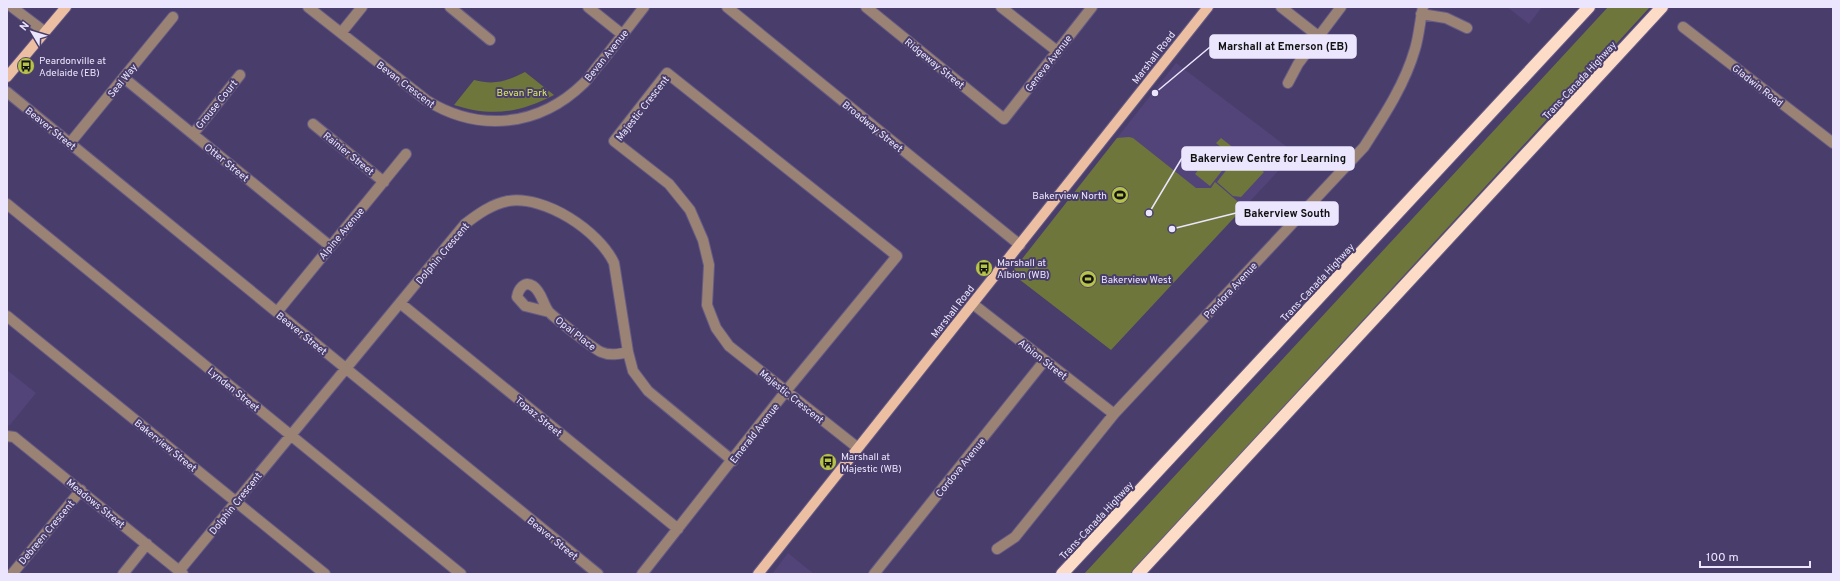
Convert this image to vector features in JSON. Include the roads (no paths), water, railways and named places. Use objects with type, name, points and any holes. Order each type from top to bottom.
[{"type":"highway","name":"Trans-Canada Highway","points":[[1062,574],[1589,7]]},
{"type":"highway","name":"Trans-Canada Highway","points":[[1138,574],[1662,7]]},
{"type":"main road","points":[[7,77],[66,7]]},
{"type":"main road","name":"Marshall Road","points":[[758,574],[1208,7]]},
{"type":"street","points":[[12,7],[45,32]]},
{"type":"street","name":"Bevan Crescent","points":[[308,7],[426,100],[448,112],[460,116],[497,122],[521,119],[543,112],[564,100]]},
{"type":"street","points":[[341,33],[362,7]]},
{"type":"street","points":[[450,7],[490,40]]},
{"type":"street","points":[[588,7],[622,35]]},
{"type":"street","name":"Bevan Avenue","points":[[564,100],[584,83],[644,7]]},
{"type":"street","name":"Broadway Street","points":[[727,7],[1020,245]]},
{"type":"street","name":"Ridgeway Street","points":[[866,7],[1004,119]]},
{"type":"street","points":[[1001,7],[1057,52]]},
{"type":"street","name":"Geneva Avenue","points":[[1004,119],[1092,7]]},
{"type":"street","points":[[1281,7],[1318,36]]},
{"type":"street","points":[[1288,83],[1298,64],[1341,7]]},
{"type":"street","points":[[1422,11],[1446,18],[1467,28]]},
{"type":"street","name":"Pandora Avenue","points":[[997,549],[1015,537],[1114,414],[1364,147],[1384,116],[1408,70],[1416,48],[1422,11]]},
{"type":"street","name":"Seal Way","points":[[70,143],[173,17]]},
{"type":"street","name":"Gladwin Road","points":[[1683,27],[1833,143]]},
{"type":"street","name":"Majestic Crescent","points":[[858,448],[729,346],[716,328],[707,305],[708,265],[703,240],[690,210],[669,184],[614,141],[667,73],[896,256]]},
{"type":"street","name":"Grouse Court","points":[[193,134],[240,75]]},
{"type":"street","name":"Otter Street","points":[[124,78],[330,246]]},
{"type":"street","name":"Beaver Street","points":[[7,92],[598,574]]},
{"type":"street","name":"Rainier Street","points":[[313,124],[384,182]]},
{"type":"street","name":"Alpine Avenue","points":[[277,312],[406,154]]},
{"type":"street","name":"Dolphin Crescent","points":[[181,572],[290,435],[465,224],[485,209],[508,201],[537,202],[563,214],[601,244],[609,253],[614,263],[619,285],[628,352],[633,371],[648,391],[733,461]]},
{"type":"street","name":"Lynden Street","points":[[7,204],[461,574]]},
{"type":"street","name":"Emerald Avenue","points":[[642,574],[733,461],[786,391],[896,256]]},
{"type":"street","name":"Topaz Street","points":[[400,303],[678,529]]},
{"type":"street","name":"Albion Street","points":[[973,304],[1114,414]]},
{"type":"street","name":"Opal Place","points":[[549,312],[600,352],[613,355],[628,352]]},
{"type":"street","name":"Bakerview Street","points":[[7,316],[325,574]]},
{"type":"street","name":"Cordova Avenue","points":[[874,574],[1045,360]]},
{"type":"street","name":"Meadows Street","points":[[7,436],[14,437],[181,572]]},
{"type":"street","name":"Debreen Crescent","points":[[12,574],[81,490]]},
{"type":"street","points":[[123,574],[147,544]]},
{"type":"place","name":"Peardonville at Adelaide (EB)","points":[[26,66]]},
{"type":"place","name":"Marshall at Emerson (EB)","points":[[1155,93]]},
{"type":"place","name":"Bakerview North","points":[[1120,195]]},
{"type":"place","name":"Bakerview Centre for Learning","points":[[1149,213]]},
{"type":"place","name":"Bakerview South","points":[[1172,229]]},
{"type":"place","name":"Marshall at Albion (WB)","points":[[984,268]]},
{"type":"place","name":"Bakerview West","points":[[1088,279]]},
{"type":"place","name":"Marshall at Majestic (WB)","points":[[828,462]]},
{"type":"park label","name":"Bevan Park","points":[[522,92]]}]
